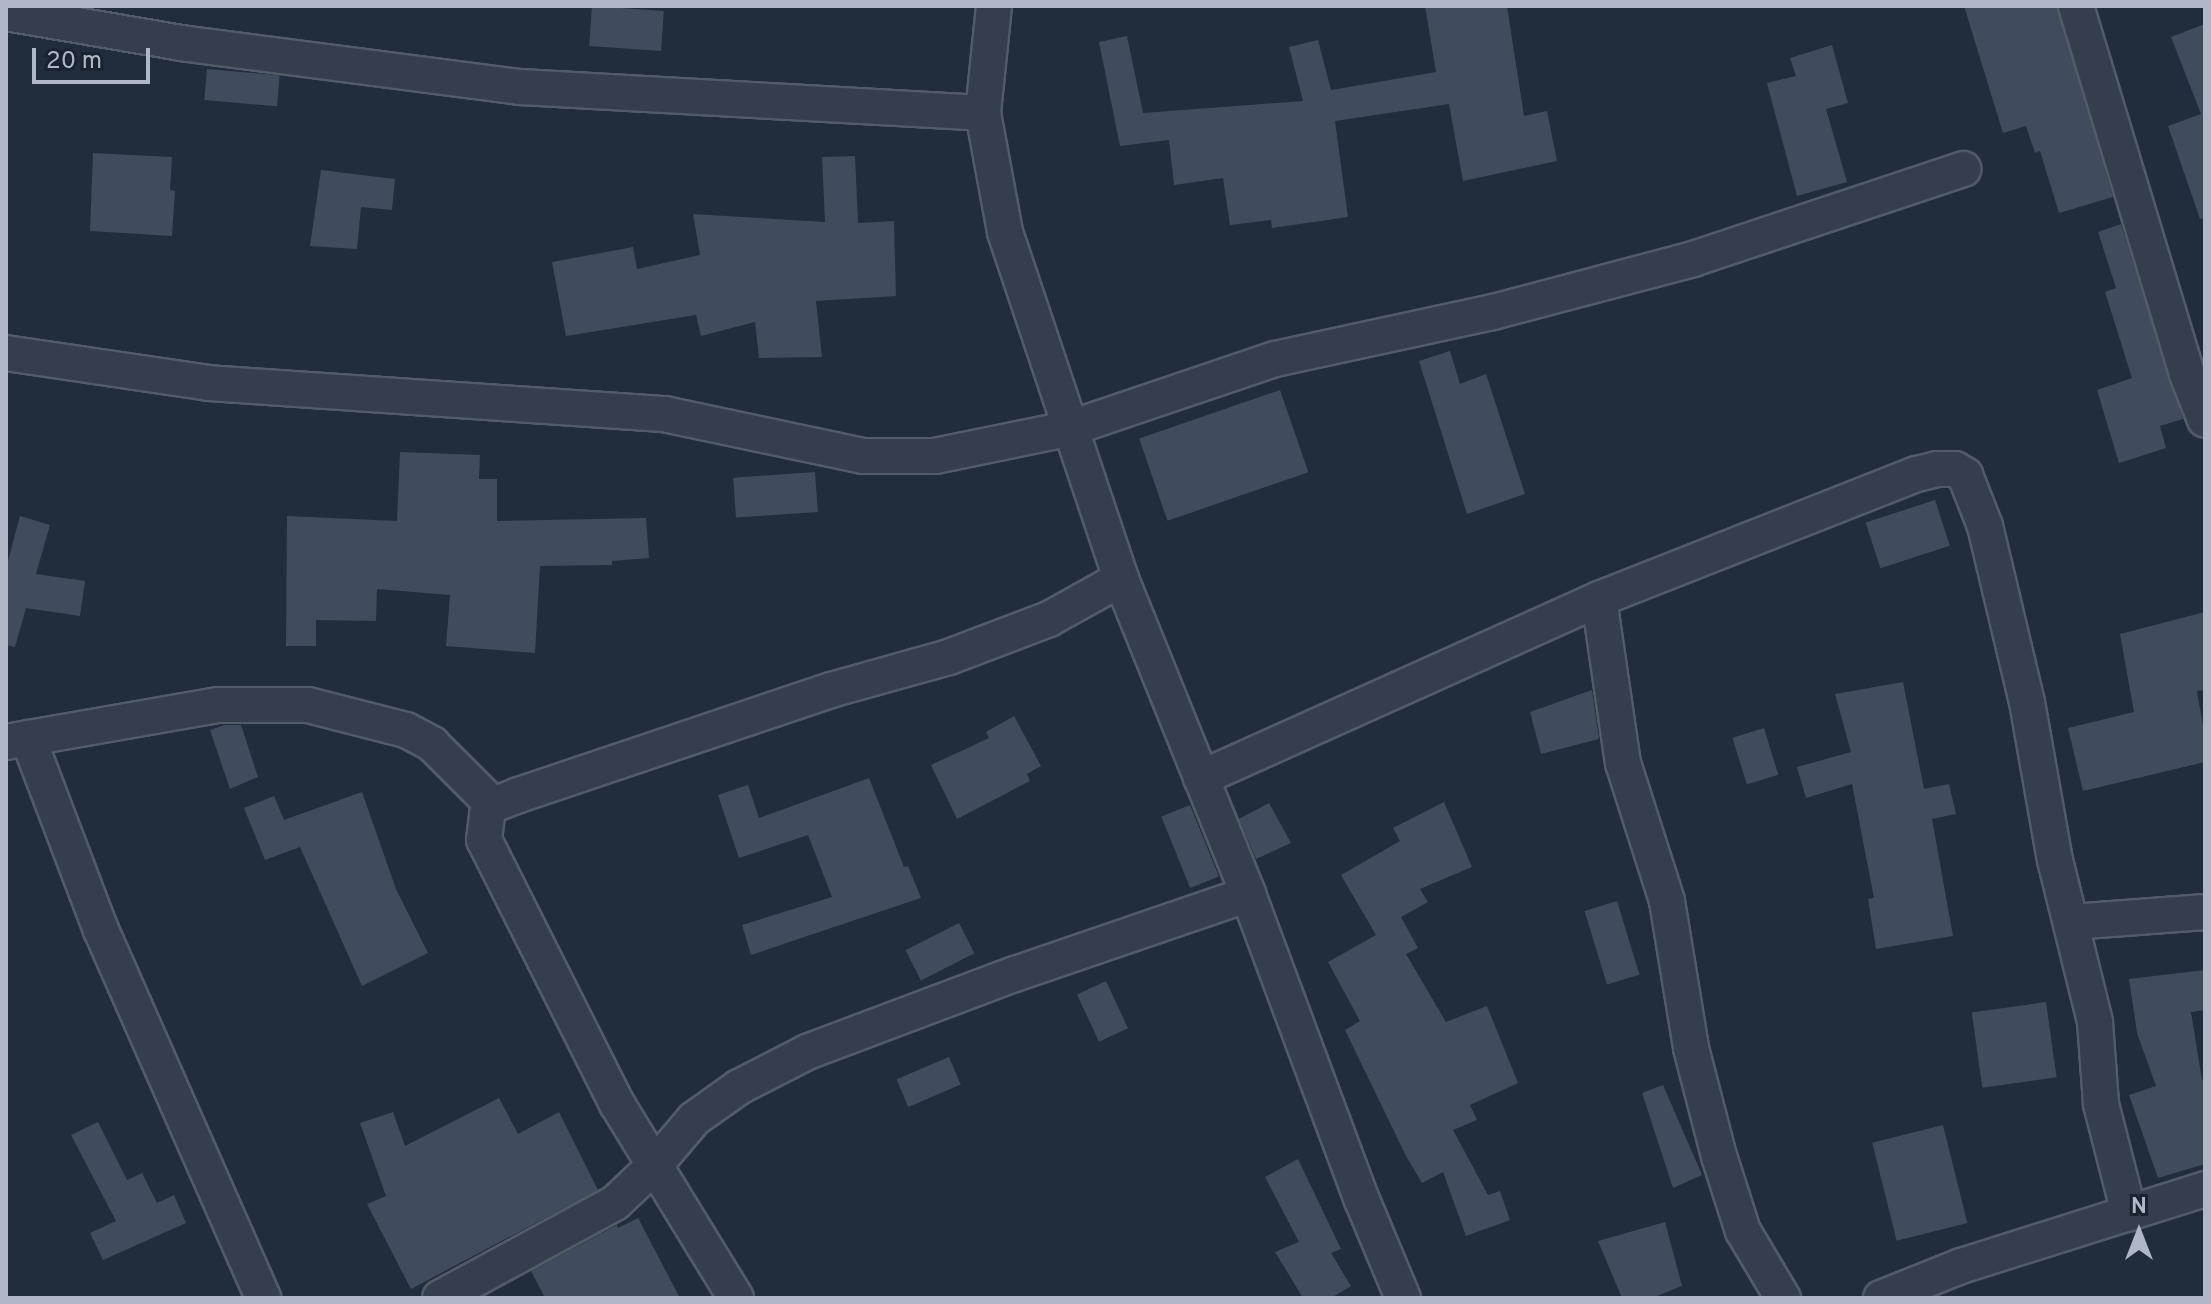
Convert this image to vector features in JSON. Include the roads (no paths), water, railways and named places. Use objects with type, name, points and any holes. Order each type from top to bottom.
[{"type":"street","points":[[994,6],[983,113],[1005,232],[1121,579],[1248,894],[1362,1200],[1403,1298]]},
{"type":"street","points":[[2076,6],[2196,370],[2205,420]]},
{"type":"street","points":[[6,13],[181,43],[520,87],[983,113]]},
{"type":"street","points":[[6,353],[208,383],[664,414],[863,456],[935,456],[1071,428],[1275,359],[1493,312],[1693,259],[1963,169]]},
{"type":"street","points":[[1201,778],[1599,599],[1917,474],[1955,469],[1965,475],[1985,526],[2027,702],[2055,860],[2095,1022],[2101,1104],[2129,1213]]},
{"type":"street","points":[[736,1298],[617,1104],[484,840],[483,825],[493,805],[831,690],[949,657],[1049,619],[1121,579]]},
{"type":"street","points":[[1599,599],[1623,763],[1667,901],[1691,1048],[1715,1143],[1743,1231],[1783,1298]]},
{"type":"street","points":[[263,1298],[17,740],[218,705],[308,705],[406,730],[432,744],[493,805]]},
{"type":"street","points":[[440,1298],[615,1203],[655,1165],[694,1119],[739,1087],[807,1052],[1039,965],[1248,894]]},
{"type":"street","points":[[2072,922],[2205,912]]},
{"type":"street","points":[[1881,1298],[1961,1266],[2205,1189]]}]
